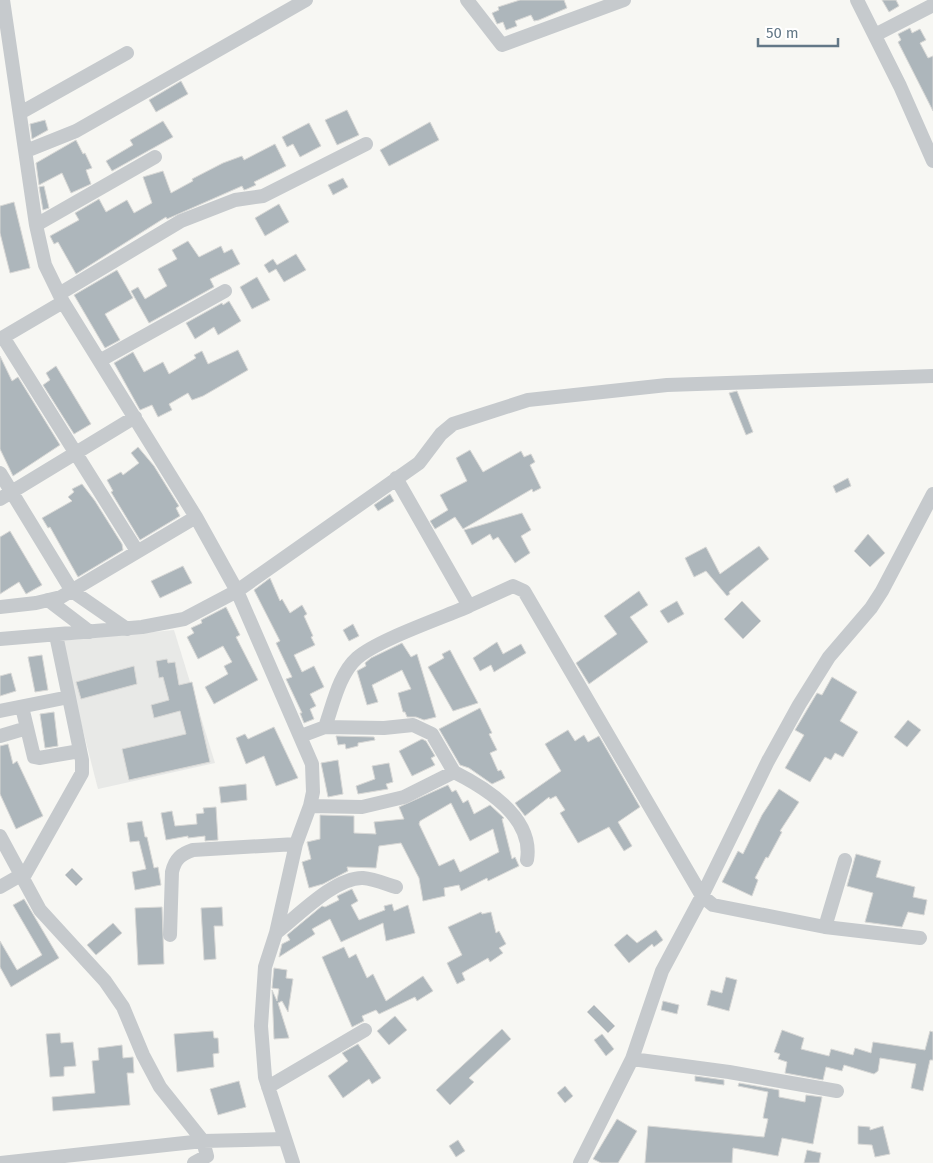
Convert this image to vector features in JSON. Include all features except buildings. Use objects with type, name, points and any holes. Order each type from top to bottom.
[{"type":"street","points":[[3,0],[36,225],[45,265],[61,298],[196,517],[236,590],[312,764],[313,792],[310,806],[296,844],[276,933],[265,967],[261,1026],[265,1076],[293,1163]]},
{"type":"street","points":[[26,150],[76,131],[306,0]]},
{"type":"street","points":[[467,0],[502,45],[624,0]]},
{"type":"street","points":[[857,0],[931,153]]},
{"type":"street","points":[[875,35],[933,4]]},
{"type":"street","points":[[20,113],[127,53]]},
{"type":"street","points":[[137,551],[1,338],[181,221],[235,200],[263,196],[366,144]]},
{"type":"street","points":[[36,225],[155,158]]},
{"type":"street","points":[[100,360],[225,291]]},
{"type":"street","points":[[0,639],[126,629],[184,619],[236,590],[419,463],[441,434],[454,424],[528,400],[667,385],[933,376]]},
{"type":"street","points":[[6,496],[135,417]]},
{"type":"street","points":[[0,473],[6,496],[72,591],[126,629]]},
{"type":"street","points":[[396,478],[469,606]]},
{"type":"street","points":[[580,1163],[632,1060],[662,971],[702,896],[768,762],[799,705],[829,658],[872,608],[933,494]]},
{"type":"street","points":[[0,607],[48,600],[72,591],[196,517]]},
{"type":"street","points":[[325,727],[346,672],[357,657],[382,643],[513,586],[524,592],[702,896],[713,905],[825,927],[920,938]]},
{"type":"street","points":[[48,600],[90,632]]},
{"type":"street","points":[[0,887],[22,876],[82,773],[80,750],[56,635]]},
{"type":"street","points":[[0,712],[69,697]]},
{"type":"street","points":[[22,707],[32,752],[36,758],[80,750]]},
{"type":"street","points":[[301,736],[325,727],[384,728],[414,725],[432,734],[454,772],[504,804],[526,836],[527,860]]},
{"type":"street","points":[[0,736],[27,728]]},
{"type":"street","points":[[310,806],[362,806],[396,799],[454,772]]},
{"type":"street","points":[[0,836],[40,910],[106,981],[124,1007],[143,1056],[160,1087],[203,1140],[207,1156],[194,1163]]},
{"type":"street","points":[[170,935],[172,872],[174,864],[181,854],[193,850],[296,844]]},
{"type":"street","points":[[825,927],[846,860]]},
{"type":"street","points":[[276,933],[330,889],[345,882],[364,878],[396,888]]},
{"type":"street","points":[[268,1087],[365,1030]]},
{"type":"street","points":[[632,1060],[729,1072],[837,1092]]},
{"type":"street","points":[[0,1163],[203,1140],[285,1139]]},
{"type":"shaded area","points":[[174,630],[215,763],[98,789],[60,641]]}]
